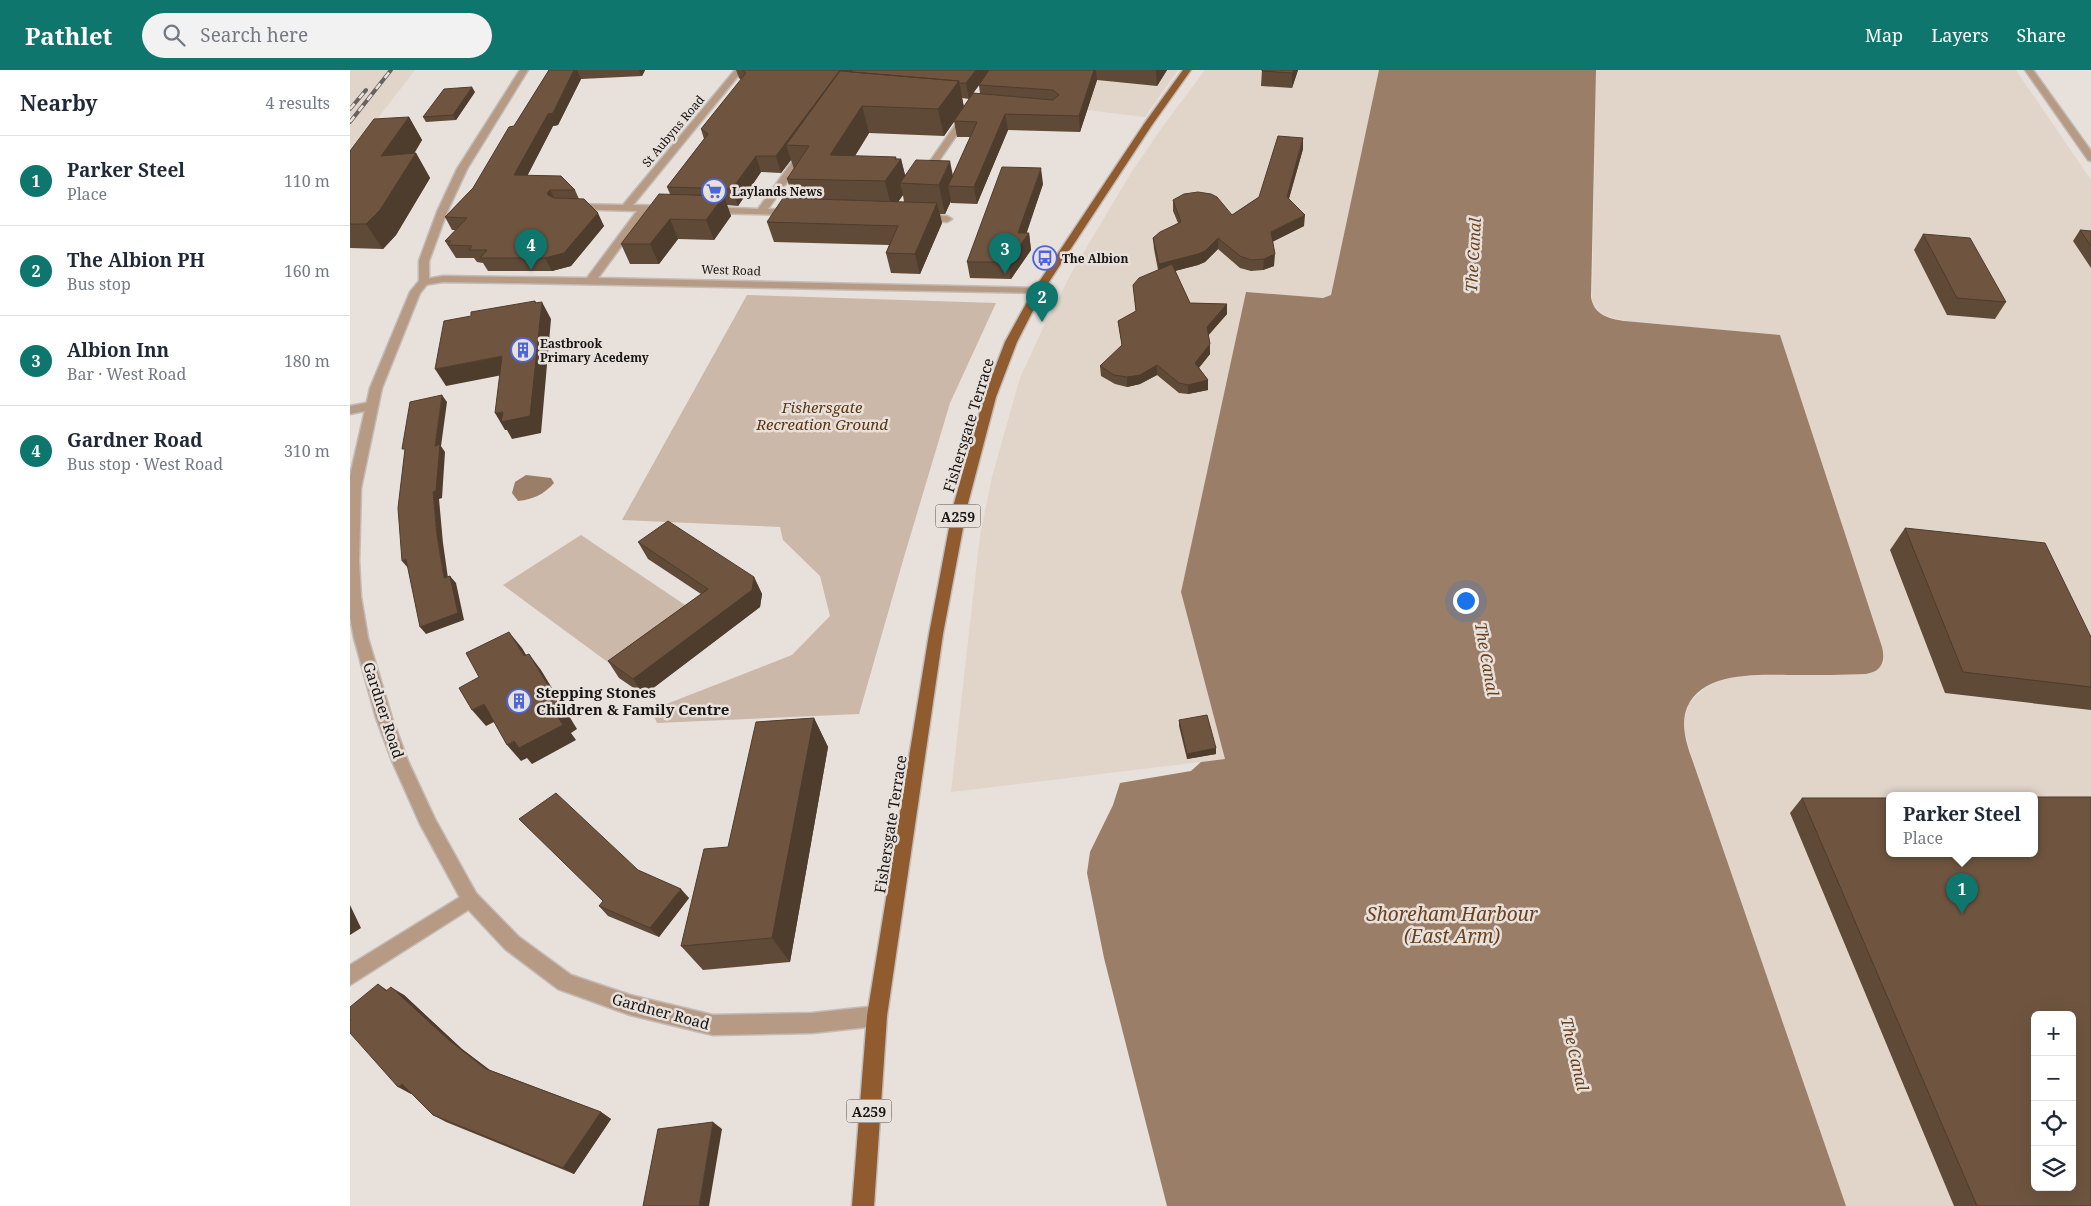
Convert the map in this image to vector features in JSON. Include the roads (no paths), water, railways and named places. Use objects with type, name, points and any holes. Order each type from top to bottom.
[{"type":"main road","name":"Fishersgate Terrace","points":[[877,1016],[936,634],[960,507],[990,397],[1011,342],[1038,291],[1148,124],[1188,70]]},
{"type":"main road","name":"A259","points":[[863,1206],[877,1016]]},
{"type":"street","name":"Gardner Road","points":[[524,70],[462,170],[442,212],[424,261],[424,282],[415,292],[376,388],[354,488],[352,561],[354,596],[362,638],[384,718],[400,761],[429,824],[470,899],[512,943],[565,982],[630,1005],[713,1025],[812,1023],[877,1016]]},
{"type":"street","name":"St Aubyns Road","points":[[625,208],[740,70]]},
{"type":"street","points":[[2029,70],[2091,158]]},
{"type":"street","points":[[919,183],[975,103]]},
{"type":"street","points":[[761,212],[811,141]]},
{"type":"street","points":[[560,206],[683,210]]},
{"type":"street","points":[[591,280],[644,208]]},
{"type":"street","points":[[702,210],[800,213]]},
{"type":"street","points":[[913,216],[947,219]]},
{"type":"street","name":"West Road","points":[[424,282],[443,279],[591,280],[1038,291]]},
{"type":"street","points":[[350,410],[372,406]]},
{"type":"street","points":[[350,976],[470,899]]},
{"type":"water","name":"Shoreham Harbour (East Arm)","points":[[1379,70],[1596,70],[1591,297],[1595,308],[1607,317],[1624,321],[1780,335],[1882,647],[1883,662],[1879,669],[1866,674],[1749,675],[1716,682],[1702,689],[1692,699],[1685,714],[1684,726],[1690,754],[1846,1206],[1167,1206],[1104,958],[1087,873],[1090,852],[1113,805],[1120,783],[1191,771],[1201,762],[1225,759],[1181,592],[1246,292],[1323,298],[1331,295]]},
{"type":"water","points":[[526,475],[551,478],[554,483],[538,496],[518,501],[512,493],[515,482]]},
{"type":"railway","points":[[350,122],[391,70]]},
{"type":"railway","points":[[350,109],[366,90]]},
{"type":"place","name":"Laylands News","points":[[714,191]]},
{"type":"place","name":"The Albion","points":[[1045,258]]},
{"type":"place","name":"Gardner Road","points":[[531,270]]},
{"type":"place","name":"Albion Inn","points":[[1005,274]]},
{"type":"place","name":"The Albion PH","points":[[1042,322]]},
{"type":"place","name":"Eastbrook Primary Acedemy","points":[[523,350]]},
{"type":"place","name":"Stepping Stones Children & Family Centre","points":[[519,701]]},
{"type":"place","name":"Parker Steel","points":[[1962,914]]},
{"type":"water label","name":"The Canal","points":[[1473,255]]},
{"type":"water label","name":"The Canal","points":[[1487,659]]},
{"type":"water label","name":"The Canal","points":[[1575,1054]]},
{"type":"park label","name":"Fishersgate Recreation Ground","points":[[822,416]]}]
